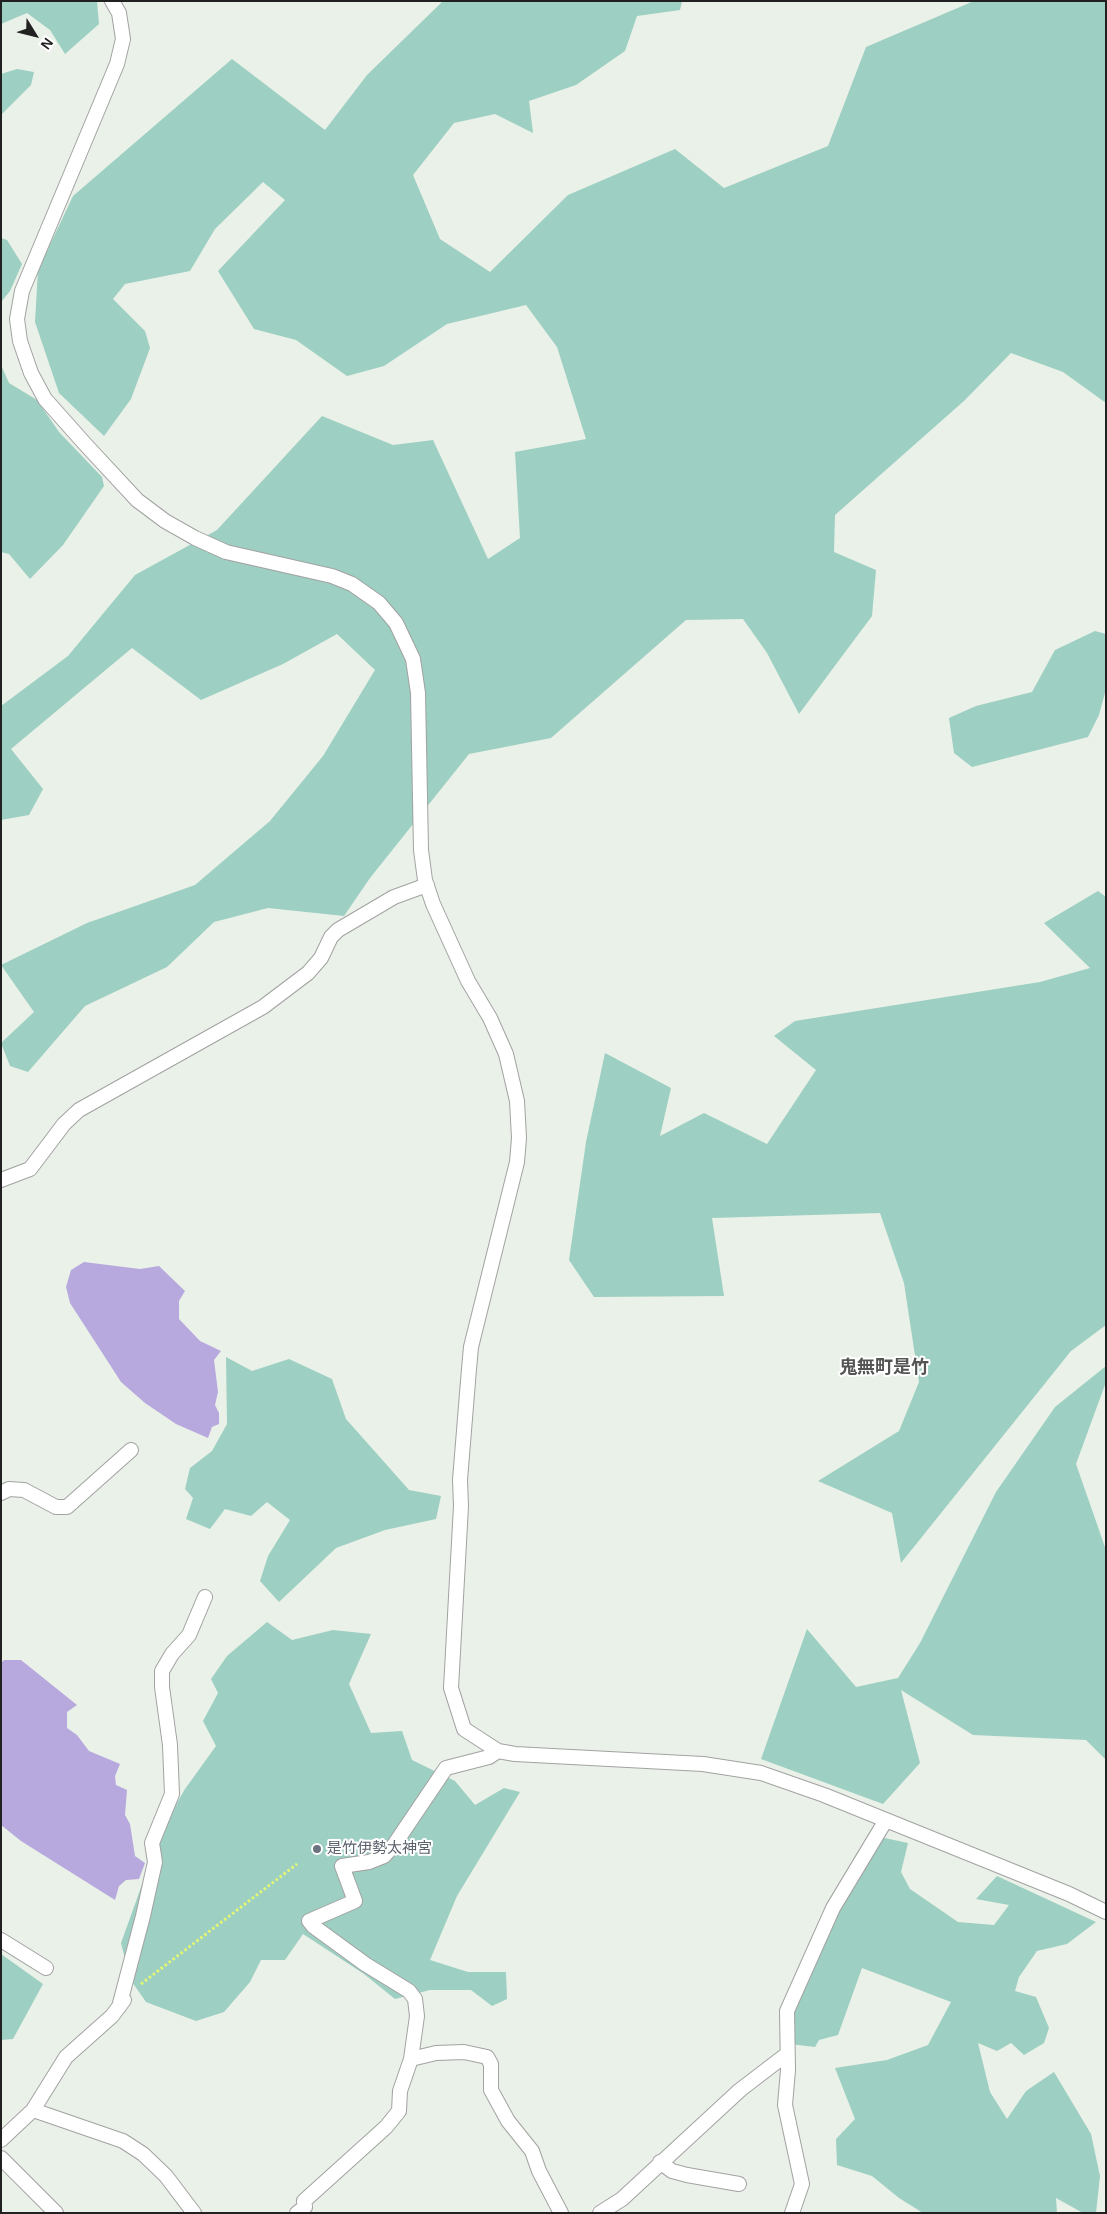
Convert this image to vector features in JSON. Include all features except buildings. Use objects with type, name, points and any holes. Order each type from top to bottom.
[{"type":"street","points":[[112,1],[119,13],[123,39],[117,64],[22,291],[17,319],[20,341],[31,373],[45,399],[92,451],[137,500],[165,520],[195,538],[226,552],[332,576],[352,584],[379,603],[396,623],[414,659],[418,693],[420,850],[427,885],[433,904],[468,981],[490,1018],[506,1054],[517,1101],[519,1138],[516,1162],[471,1347],[460,1480],[461,1506],[451,1688],[464,1728],[498,1750],[546,1758],[703,1764],[761,1773],[824,1795],[1069,1894],[1106,1912]]},
{"type":"street","points":[[1,1180],[30,1169],[64,1124],[79,1110],[263,1007],[308,974],[321,958],[331,937],[338,930],[394,897],[427,885]]},
{"type":"street","points":[[1,1493],[9,1489],[24,1490],[56,1507],[67,1507],[131,1450]]},
{"type":"street","points":[[119,2007],[155,1862],[152,1843],[172,1794],[170,1745],[162,1687],[162,1671],[172,1654],[189,1635],[205,1597]]},
{"type":"street","points":[[297,2213],[305,2207],[304,2201],[386,2127],[399,2111],[400,2091],[411,2059],[417,2016],[415,2000],[412,1995],[350,1953],[309,1921],[355,1901],[342,1866],[369,1862],[384,1856],[394,1845],[446,1768],[490,1757],[498,1750]]},
{"type":"street","points":[[792,2213],[802,2184],[786,2104],[788,2070],[787,2011],[833,1908],[886,1820]]},
{"type":"street","points":[[1,1940],[46,1968]]},
{"type":"street","points":[[1,2140],[33,2110],[66,2057],[119,2007],[129,1993]]},
{"type":"street","points":[[411,2059],[436,2053],[464,2052],[487,2057],[491,2064],[491,2090],[508,2121],[532,2151],[539,2171],[561,2213]]},
{"type":"street","points":[[600,2213],[622,2199],[740,2090],[787,2054]]},
{"type":"street","points":[[33,2110],[123,2141],[143,2154],[166,2176],[194,2213]]},
{"type":"street","points":[[1,2158],[56,2213]]},
{"type":"street","points":[[660,2162],[672,2171],[739,2184]]},
{"type":"path","points":[[129,1993],[297,1864]]},
{"type":"shaded area","points":[[1,1],[97,1],[99,24],[65,54],[50,30],[27,13],[1,24]]},
{"type":"shaded area","points":[[443,1],[682,1],[680,10],[637,16],[625,51],[576,85],[529,101],[533,133],[495,114],[454,123],[413,175],[440,239],[490,272],[568,195],[675,149],[724,188],[828,146],[866,47],[974,1],[1106,1],[1106,403],[1063,372],[1011,353],[965,400],[835,515],[834,552],[876,570],[872,616],[799,714],[767,653],[743,619],[686,620],[551,738],[469,754],[370,878],[344,916],[268,908],[214,922],[167,967],[85,1006],[28,1072],[10,1066],[1,1043],[34,1012],[1,965],[87,923],[195,885],[270,821],[323,756],[375,670],[337,634],[283,664],[201,700],[132,648],[11,749],[43,789],[29,815],[1,820],[1,706],[68,656],[135,575],[217,530],[322,416],[393,445],[433,440],[488,559],[520,538],[515,452],[586,439],[557,347],[526,305],[447,324],[384,366],[347,376],[296,340],[254,329],[218,271],[285,200],[263,182],[215,229],[190,271],[125,284],[113,299],[145,331],[150,348],[131,399],[104,436],[59,393],[35,322],[38,270],[73,196],[232,59],[325,130],[367,75]]},
{"type":"shaded area","points":[[17,69],[34,72],[31,85],[1,115],[1,74]]},
{"type":"shaded area","points":[[1,238],[7,240],[22,264],[10,291],[1,302]]},
{"type":"shaded area","points":[[1,365],[9,383],[37,400],[59,432],[102,477],[104,486],[63,545],[30,579],[9,554],[1,552]]},
{"type":"shaded area","points":[[1095,631],[1106,634],[1106,689],[1099,715],[1088,737],[972,767],[954,753],[949,718],[976,706],[1032,692],[1055,650]]},
{"type":"shaded area","points":[[1098,891],[1106,897],[1106,1325],[1071,1351],[901,1563],[892,1513],[818,1481],[899,1431],[919,1382],[904,1283],[880,1213],[712,1218],[724,1296],[594,1297],[569,1260],[586,1142],[605,1053],[671,1088],[660,1136],[704,1113],[767,1144],[816,1070],[774,1036],[795,1021],[1040,982],[1090,968],[1044,923]]},
{"type":"shaded area","points":[[84,1262],[140,1269],[159,1266],[185,1291],[179,1301],[179,1319],[200,1341],[221,1351],[214,1360],[218,1392],[215,1405],[219,1413],[219,1424],[212,1427],[208,1438],[176,1424],[145,1403],[121,1382],[70,1303],[66,1287],[71,1270]]},
{"type":"shaded area","points":[[226,1357],[252,1371],[289,1359],[332,1379],[346,1419],[409,1490],[441,1496],[436,1519],[385,1530],[336,1548],[279,1602],[260,1581],[268,1556],[290,1520],[267,1502],[251,1516],[225,1509],[210,1529],[186,1519],[193,1498],[185,1489],[190,1468],[212,1451],[227,1424]]},
{"type":"shaded area","points":[[1106,1366],[1106,1382],[1076,1464],[1106,1550],[1106,1760],[1086,1740],[973,1735],[901,1690],[920,1763],[883,1804],[761,1759],[807,1629],[856,1687],[898,1678],[920,1643],[996,1492],[1055,1407]]},
{"type":"shaded area","points":[[267,1622],[292,1640],[333,1630],[371,1634],[349,1684],[371,1733],[402,1731],[412,1760],[455,1781],[475,1805],[504,1788],[520,1792],[457,1896],[430,1960],[468,1972],[506,1972],[507,1999],[492,2006],[471,1990],[430,1990],[395,1999],[364,1974],[303,1934],[285,1960],[261,1960],[250,1982],[224,2012],[196,2021],[146,2002],[130,1979],[121,1943],[162,1829],[185,1789],[216,1746],[203,1721],[218,1693],[211,1679],[227,1656]]},
{"type":"shaded area","points":[[4,1660],[21,1660],[77,1705],[67,1712],[67,1728],[77,1735],[89,1751],[120,1764],[115,1776],[116,1785],[127,1790],[125,1815],[130,1824],[135,1856],[145,1863],[139,1879],[126,1880],[119,1886],[115,1900],[21,1841],[1,1825],[1,1663]]},
{"type":"shaded area","points":[[880,1837],[908,1843],[901,1872],[910,1889],[958,1922],[994,1925],[1009,1905],[976,1899],[997,1876],[1096,1922],[1067,1944],[1037,1951],[1019,1977],[1015,1991],[1036,1997],[1049,2028],[1044,2043],[1024,2055],[1011,2043],[997,2051],[978,2043],[990,2092],[1007,2119],[1026,2091],[1054,2072],[1091,2134],[1100,2176],[1096,2213],[1083,2213],[1056,2198],[1057,2213],[923,2213],[899,2198],[872,2176],[837,2165],[836,2139],[855,2119],[835,2068],[887,2060],[928,2045],[951,2002],[862,1968],[838,2035],[819,2040],[815,2047],[790,2044],[792,2011],[837,1910]]},
{"type":"shaded area","points":[[1,1954],[43,1984],[13,2039],[1,2040]]},
{"type":"place","name":"是竹伊勢太神宮","points":[[317,1849]]},
{"type":"district","name":"鬼無町是竹","points":[[884,1368]]}]
